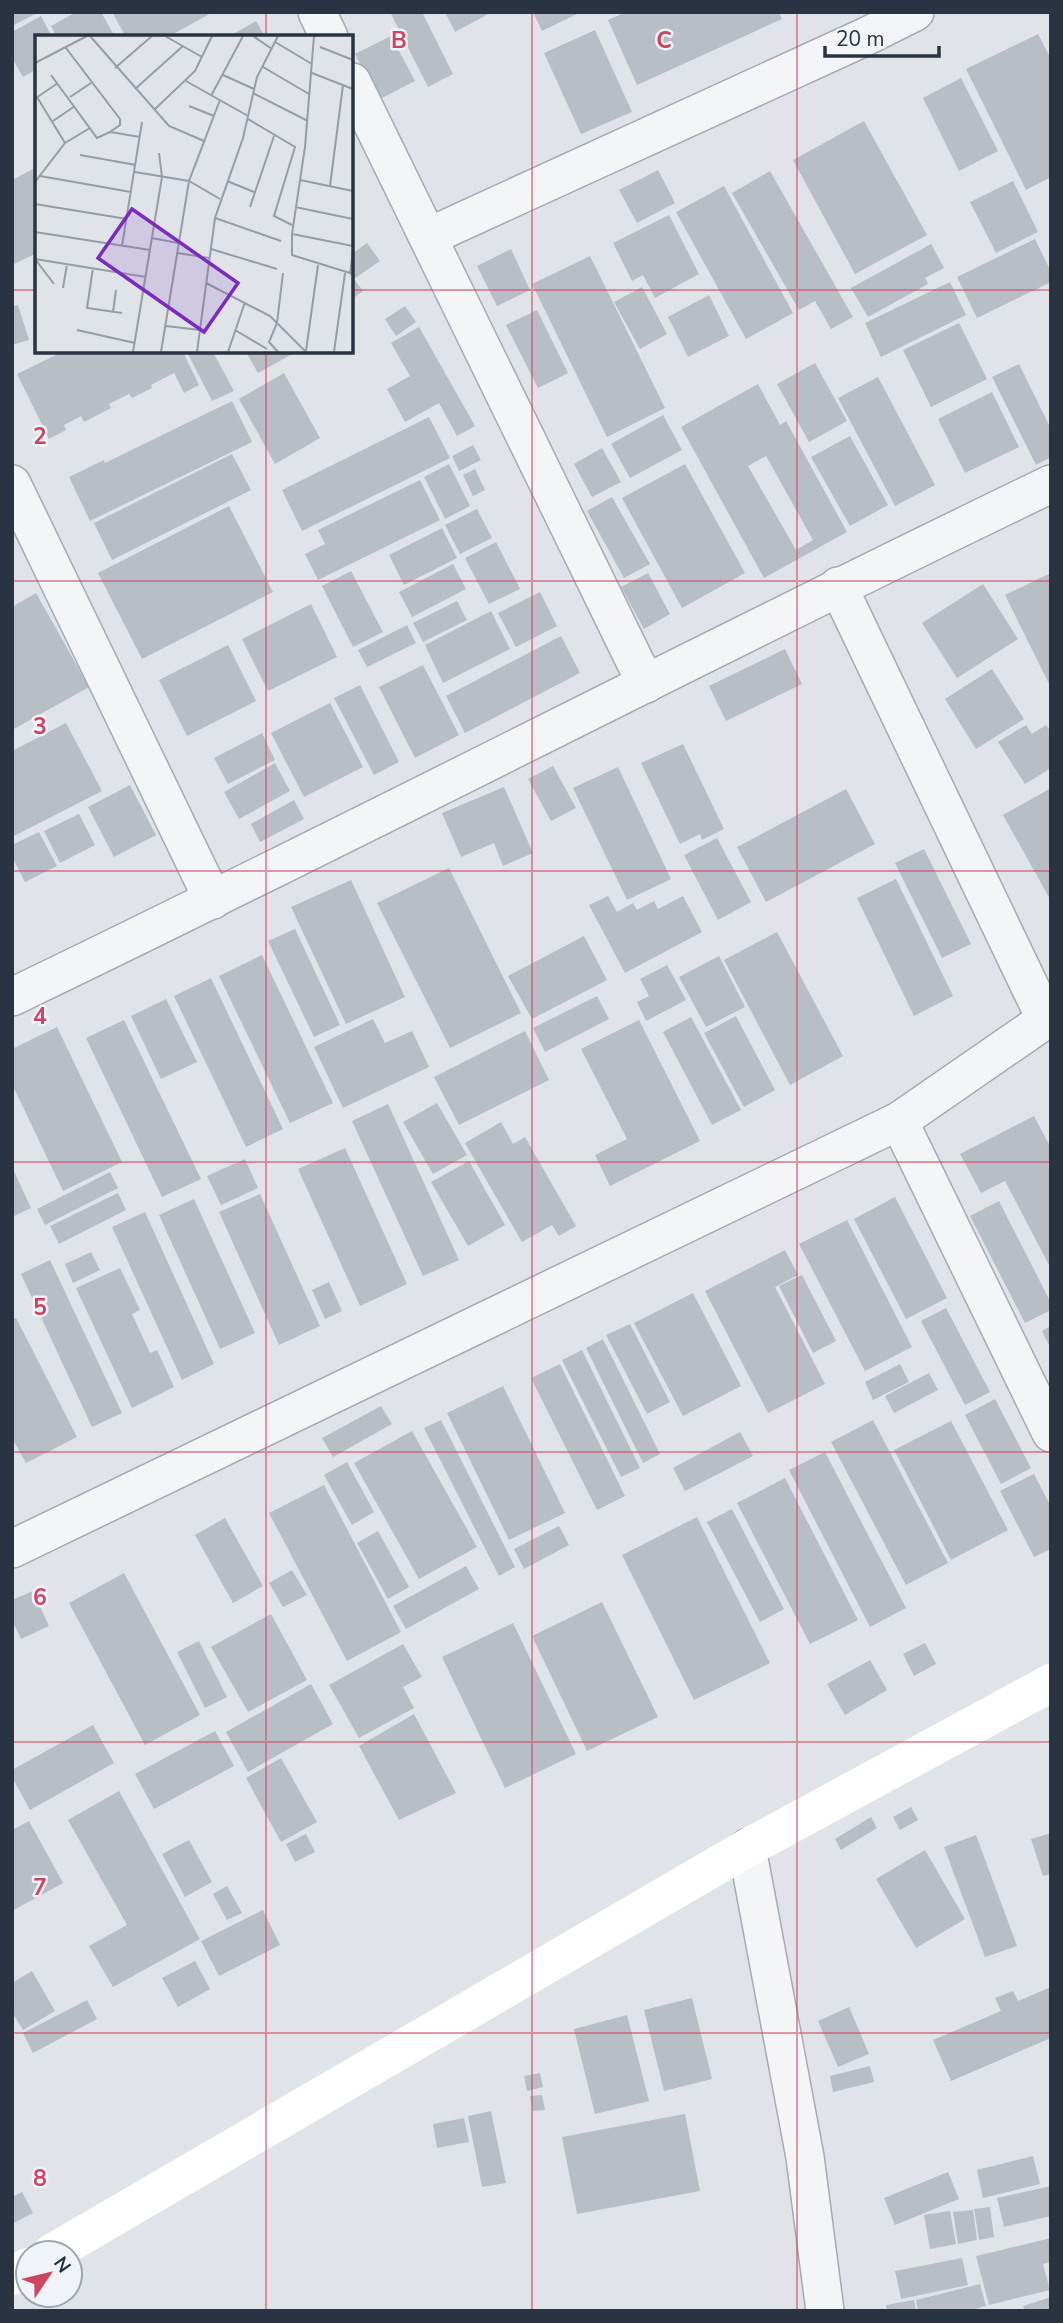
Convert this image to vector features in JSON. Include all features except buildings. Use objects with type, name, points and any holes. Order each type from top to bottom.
[{"type":"main road","points":[[76,2239],[747,1848],[1051,1683]]},
{"type":"street","points":[[317,12],[329,35]]},
{"type":"street","points":[[428,237],[861,24],[915,12]]},
{"type":"street","points":[[354,86],[646,684]]},
{"type":"street","points":[[12,484],[213,900]]},
{"type":"street","points":[[12,997],[213,900],[838,586],[1051,484]]},
{"type":"street","points":[[12,1549],[899,1121],[1048,1017],[838,586]]},
{"type":"street","points":[[899,1121],[1051,1433]]},
{"type":"street","points":[[747,1848],[805,2157],[825,2311]]}]
